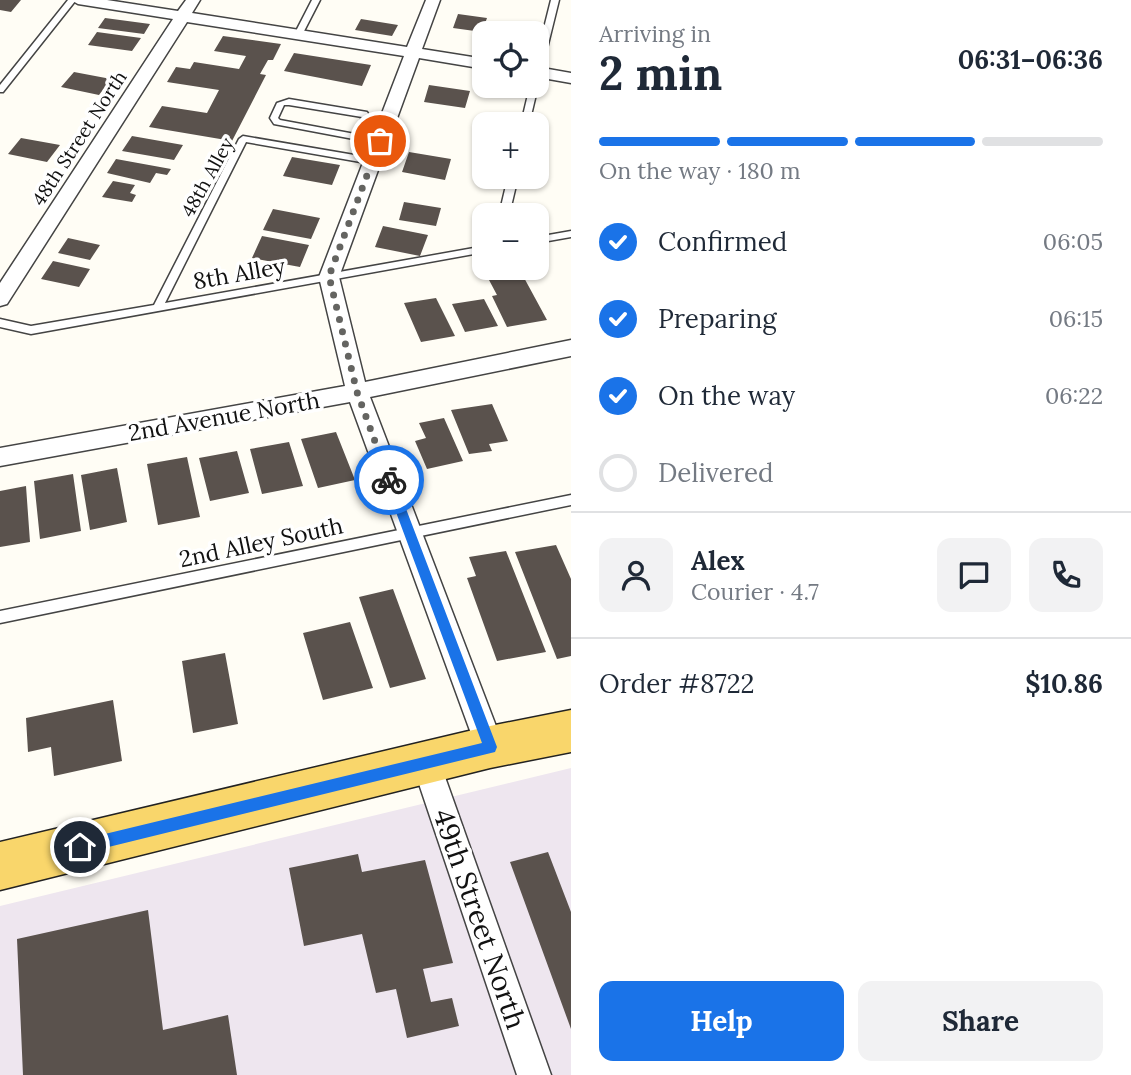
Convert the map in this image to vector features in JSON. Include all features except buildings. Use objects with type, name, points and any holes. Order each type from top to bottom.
[{"type":"main road","points":[[0,866],[490,747],[571,731]]},
{"type":"street","points":[[78,0],[472,62]]},
{"type":"street","name":"48th Street North","points":[[0,299],[193,0]]},
{"type":"street","points":[[433,0],[413,53],[370,146],[329,276],[357,392],[490,747]]},
{"type":"street","points":[[549,75],[571,78]]},
{"type":"street","name":"2nd Avenue North","points":[[0,457],[357,392],[571,348]]},
{"type":"street","name":"49th Street North","points":[[426,763],[534,1075]]},
{"type":"lane","points":[[0,90],[72,0]]},
{"type":"lane","points":[[298,34],[316,0]]},
{"type":"lane","points":[[549,24],[555,0]]},
{"type":"lane","points":[[289,102],[364,114],[370,146],[277,122],[274,118],[281,103],[289,102]]},
{"type":"lane","name":"48th Alley","points":[[158,306],[243,139],[370,146]]},
{"type":"lane","points":[[549,238],[571,234]]},
{"type":"lane","name":"8th Alley","points":[[0,323],[31,330],[472,250]]},
{"type":"lane","name":"2nd Alley South","points":[[0,617],[570,501]]},
{"type":"shaded area","points":[[571,768],[571,1075],[0,1075],[0,906]]},
{"type":"way so far","points":[[380,141],[329,276],[357,392],[389,480]]},
{"type":"route","points":[[80,847],[490,747],[389,480]]}]
